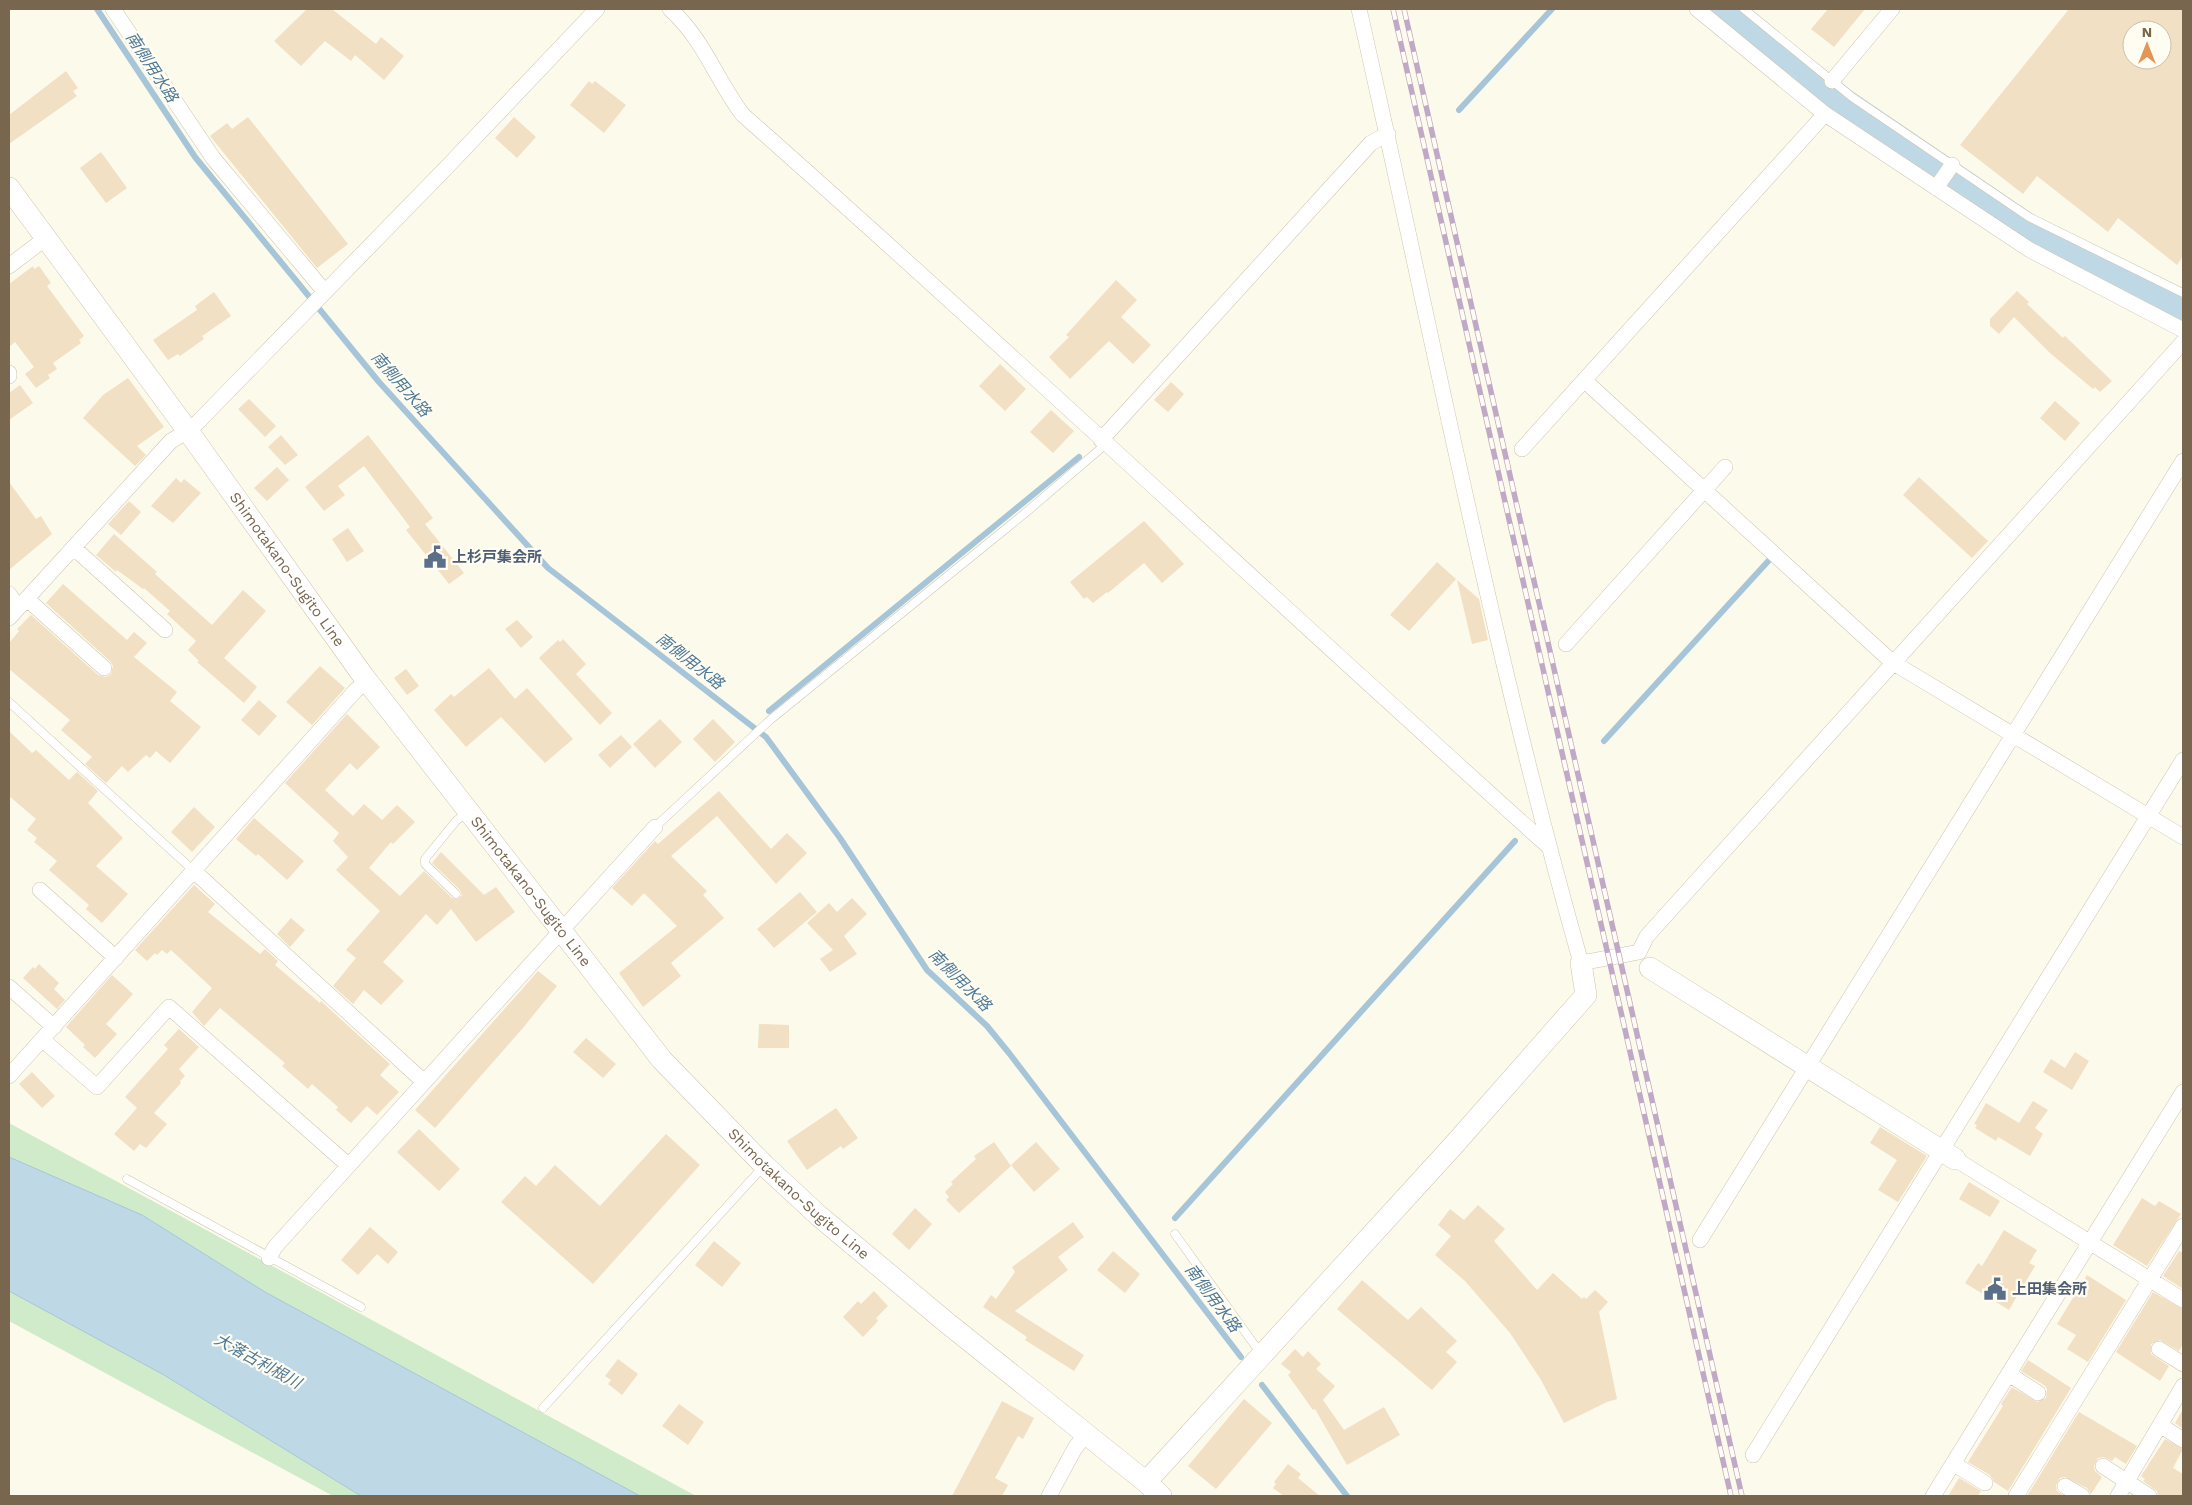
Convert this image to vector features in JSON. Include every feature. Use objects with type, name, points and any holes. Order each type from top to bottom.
[{"type":"main road","name":"Shimotakano-Sugito Line","points":[[9,188],[188,431],[368,682],[561,930],[598,981],[662,1060],[764,1165],[855,1247],[1154,1489]]},
{"type":"main road","points":[[1644,960],[1807,1067],[1948,1154]]},
{"type":"main road","points":[[1154,1489],[1262,1356],[1446,1154],[1586,995],[1581,963]]},
{"type":"street","points":[[113,9],[213,158],[325,292]]},
{"type":"street","points":[[18,608],[171,441],[188,431],[325,292],[597,9]]},
{"type":"street","points":[[670,9],[688,26],[702,46],[729,97],[743,115],[863,221],[1548,846]]},
{"type":"street","points":[[1359,9],[1469,509],[1548,846],[1581,963],[1644,960],[1647,936],[1892,662],[2183,342]]},
{"type":"street","points":[[1697,9],[1825,114],[1936,188],[2030,250],[2183,330]]},
{"type":"street","points":[[1832,81],[1892,9]]},
{"type":"street","points":[[1522,449],[1825,114]]},
{"type":"street","points":[[1104,442],[1371,142],[1388,134]]},
{"type":"street","points":[[1936,188],[1952,165]]},
{"type":"street","points":[[9,266],[46,238]]},
{"type":"street","points":[[1584,380],[1892,662],[2183,837]]},
{"type":"street","points":[[1700,1240],[2183,461]]},
{"type":"street","points":[[1566,644],[1725,468]]},
{"type":"street","points":[[74,548],[165,630]]},
{"type":"street","points":[[9,594],[18,608],[104,668]]},
{"type":"street","points":[[10,1072],[43,1040],[350,697],[368,682]]},
{"type":"street","points":[[1753,1455],[1948,1154],[2183,760]]},
{"type":"street","points":[[269,1258],[276,1247],[348,1165],[655,827]]},
{"type":"street","points":[[195,872],[424,1081]]},
{"type":"street","points":[[40,890],[116,958]]},
{"type":"street","points":[[9,987],[54,1027]]},
{"type":"street","points":[[43,1040],[97,1087],[169,1007],[348,1165]]},
{"type":"street","points":[[1937,1495],[1954,1464],[2183,1092]]},
{"type":"street","points":[[1948,1154],[2183,1300]]},
{"type":"street","points":[[2016,1496],[2183,1226]]},
{"type":"street","points":[[2159,1349],[2183,1364]]},
{"type":"street","points":[[2009,1374],[2038,1393]]},
{"type":"street","points":[[2118,1496],[2183,1386]]},
{"type":"street","points":[[2160,1426],[2183,1440]]},
{"type":"street","points":[[1048,1496],[1074,1448],[1086,1434]]},
{"type":"street","points":[[1954,1464],[1985,1483]]},
{"type":"street","points":[[2102,1466],[2149,1496]]},
{"type":"street","points":[[2065,1486],[2082,1496]]},
{"type":"lane","points":[[1744,9],[1852,98],[2029,217],[2183,293]]},
{"type":"lane","points":[[655,827],[765,725],[1104,442]]},
{"type":"lane","points":[[9,702],[195,872]]},
{"type":"lane","points":[[456,894],[425,864],[424,859],[456,821],[468,811]]},
{"type":"lane","points":[[543,1408],[764,1165]]},
{"type":"lane","points":[[127,1179],[361,1307]]},
{"type":"lane","points":[[1175,1234],[1262,1356]]},
{"type":"green space","points":[[9,1123],[696,1496],[640,1496],[265,1292],[142,1215],[9,1157]]},
{"type":"green space","points":[[9,1291],[164,1375],[361,1496],[333,1496],[9,1321]]},
{"type":"water","name":"大落古利根川","points":[[9,1157],[142,1215],[265,1292],[640,1496],[361,1496],[164,1375],[9,1291]]},
{"type":"building","points":[[307,9],[332,9],[376,44],[381,37],[404,56],[384,80],[355,55],[351,61],[325,41],[301,66],[274,41]]},
{"type":"building","points":[[1828,9],[1865,9],[1834,47],[1811,29]]},
{"type":"building","points":[[2069,9],[2183,9],[2183,256],[2177,265],[2118,218],[2108,232],[2037,176],[2023,194],[1960,145]]},
{"type":"building","points":[[66,71],[78,88],[73,91],[77,96],[9,144],[9,115]]},
{"type":"building","points":[[589,81],[592,84],[595,81],[626,105],[604,133],[570,105]]},
{"type":"building","points":[[248,117],[348,244],[317,268],[210,136],[227,123],[232,129]]},
{"type":"building","points":[[514,117],[536,137],[517,158],[495,138]]},
{"type":"building","points":[[101,152],[127,188],[106,203],[80,168]]},
{"type":"building","points":[[33,266],[34,269],[39,266],[51,283],[47,286],[84,336],[79,340],[81,343],[53,363],[57,369],[48,375],[50,378],[36,388],[25,374],[34,367],[15,342],[9,347],[9,284]]},
{"type":"building","points":[[1116,280],[1137,300],[1121,317],[1151,345],[1133,364],[1109,341],[1070,379],[1049,357],[1069,337],[1066,335]]},
{"type":"building","points":[[2017,291],[2029,302],[2027,304],[2063,338],[2065,336],[2112,381],[2100,392],[2095,387],[2093,389],[2050,353],[2014,317],[1999,334],[1990,326],[1990,319]]},
{"type":"building","points":[[214,292],[231,316],[202,336],[204,339],[180,356],[178,354],[168,360],[153,340],[197,310],[195,306]]},
{"type":"building","points":[[1000,364],[1026,389],[1005,411],[979,386]]},
{"type":"building","points":[[128,378],[164,427],[137,446],[146,455],[135,466],[83,418],[103,395]]},
{"type":"building","points":[[1171,382],[1184,394],[1168,412],[1154,400]]},
{"type":"building","points":[[20,385],[33,403],[9,420],[9,393]]},
{"type":"building","points":[[249,399],[276,426],[265,437],[238,409]]},
{"type":"building","points":[[2055,401],[2080,423],[2065,441],[2040,418]]},
{"type":"building","points":[[1051,410],[1074,431],[1053,453],[1030,432]]},
{"type":"building","points":[[281,435],[298,455],[285,465],[268,447]]},
{"type":"building","points":[[368,435],[433,518],[425,524],[464,573],[449,584],[406,530],[410,527],[364,466],[338,486],[345,495],[324,511],[305,487]]},
{"type":"building","points":[[277,467],[289,480],[267,501],[254,488]]},
{"type":"building","points":[[1919,477],[1988,541],[1972,558],[1903,495]]},
{"type":"building","points":[[176,478],[181,483],[184,479],[201,493],[173,523],[151,506]]},
{"type":"building","points":[[9,482],[36,519],[41,516],[52,534],[9,570]]},
{"type":"building","points":[[129,501],[141,512],[121,535],[108,524]]},
{"type":"building","points":[[1144,521],[1184,564],[1162,583],[1144,563],[1093,603],[1087,597],[1084,599],[1070,582]]},
{"type":"building","points":[[348,528],[364,551],[347,562],[332,539]]},
{"type":"building","points":[[114,534],[212,625],[243,590],[266,611],[224,658],[257,687],[244,703],[197,662],[199,661],[188,650],[196,641],[167,614],[170,611],[144,588],[117,570],[116,572],[96,555]]},
{"type":"building","points":[[1437,562],[1456,579],[1409,631],[1390,615]]},
{"type":"building","points":[[1457,580],[1479,599],[1488,640],[1472,644]]},
{"type":"building","points":[[63,584],[127,640],[134,632],[147,643],[134,657],[177,692],[170,701],[201,727],[170,763],[156,751],[150,758],[146,755],[128,772],[122,766],[106,783],[85,764],[92,757],[61,730],[70,720],[9,669],[9,643],[19,631],[17,629],[31,615],[98,675],[106,677],[111,674],[113,666],[110,661],[46,603]]},
{"type":"building","points":[[517,620],[533,637],[521,648],[505,629]]},
{"type":"building","points":[[563,639],[586,664],[576,674],[612,713],[600,725],[539,658],[558,640],[560,642]]},
{"type":"building","points":[[320,666],[345,688],[312,725],[286,702]]},
{"type":"building","points":[[489,668],[515,699],[527,688],[573,739],[545,763],[501,717],[466,747],[434,710],[451,694],[454,697]]},
{"type":"building","points":[[406,669],[419,686],[407,695],[394,678]]},
{"type":"building","points":[[259,700],[277,716],[259,736],[241,720]]},
{"type":"building","points":[[347,714],[380,747],[357,770],[350,763],[325,790],[353,816],[364,804],[382,820],[397,805],[415,822],[393,844],[391,842],[369,868],[400,896],[424,871],[452,898],[458,899],[462,895],[460,890],[432,863],[441,852],[484,895],[496,887],[515,912],[476,942],[451,909],[437,925],[426,914],[383,962],[404,981],[381,1005],[364,990],[353,1004],[333,986],[356,958],[346,950],[380,911],[336,870],[348,857],[333,841],[339,833],[285,783]]},
{"type":"building","points":[[660,719],[682,742],[655,768],[633,744]]},
{"type":"building","points":[[713,719],[735,742],[715,762],[693,739]]},
{"type":"building","points":[[9,731],[32,753],[36,750],[69,780],[77,772],[98,791],[88,803],[123,838],[96,866],[128,894],[102,923],[86,909],[89,905],[49,870],[57,861],[34,842],[37,838],[27,830],[36,819],[9,796]]},
{"type":"building","points":[[621,735],[632,747],[610,768],[598,755]]},
{"type":"building","points":[[719,791],[771,849],[787,833],[807,853],[776,884],[717,816],[671,856],[707,891],[703,895],[724,918],[671,963],[681,976],[643,1007],[619,973],[677,926],[644,893],[632,906],[612,888],[655,841],[658,844]]},
{"type":"building","points":[[194,807],[215,827],[192,852],[171,832]]},
{"type":"building","points":[[254,818],[304,861],[287,880],[258,854],[256,856],[236,839]]},
{"type":"building","points":[[194,885],[215,904],[208,912],[260,954],[265,949],[278,961],[275,965],[320,1003],[321,1001],[390,1064],[380,1075],[399,1092],[377,1115],[367,1106],[351,1123],[336,1110],[338,1107],[312,1084],[308,1089],[282,1066],[285,1063],[220,1008],[204,1026],[192,1012],[212,988],[171,950],[167,954],[162,950],[157,955],[155,953],[147,961],[135,950]]},
{"type":"building","points":[[800,892],[817,912],[774,948],[757,929]]},
{"type":"building","points":[[852,898],[867,914],[844,936],[857,954],[830,972],[820,959],[833,950],[807,923],[829,903],[837,912]]},
{"type":"building","points":[[291,918],[305,930],[290,947],[277,934]]},
{"type":"building","points":[[39,964],[59,983],[54,989],[65,1000],[57,1009],[23,978],[33,967],[35,969]]},
{"type":"building","points":[[538,971],[557,986],[435,1128],[415,1110]]},
{"type":"building","points":[[112,975],[133,994],[106,1024],[117,1034],[95,1058],[83,1047],[85,1045],[66,1027]]},
{"type":"building","points":[[759,1024],[789,1025],[789,1048],[758,1048]]},
{"type":"building","points":[[179,1029],[199,1047],[179,1069],[185,1076],[180,1081],[181,1083],[154,1113],[167,1124],[146,1148],[140,1144],[134,1151],[114,1134],[137,1108],[125,1097],[168,1049],[164,1045]]},
{"type":"building","points":[[586,1038],[616,1064],[603,1078],[573,1052]]},
{"type":"building","points":[[2075,1052],[2089,1061],[2072,1090],[2043,1072],[2051,1059],[2065,1068]]},
{"type":"building","points":[[32,1072],[55,1096],[42,1108],[19,1084]]},
{"type":"building","points":[[2033,1101],[2048,1110],[2035,1128],[2043,1134],[2030,1156],[1998,1137],[1996,1141],[1975,1128],[1977,1125],[1974,1124],[1986,1103],[2019,1123]]},
{"type":"building","points":[[836,1108],[858,1138],[843,1149],[841,1146],[807,1170],[787,1141]]},
{"type":"building","points":[[1880,1127],[1927,1156],[1898,1202],[1878,1190],[1897,1160],[1870,1143]]},
{"type":"building","points":[[419,1129],[460,1169],[439,1191],[397,1152]]},
{"type":"building","points":[[666,1134],[700,1165],[593,1284],[501,1202],[525,1176],[536,1186],[555,1165],[600,1206]]},
{"type":"building","points":[[994,1142],[1011,1166],[959,1213],[946,1200],[949,1197],[945,1192],[953,1184],[951,1182],[976,1159],[974,1156]]},
{"type":"building","points":[[1036,1142],[1060,1169],[1034,1192],[1011,1165]]},
{"type":"building","points":[[1969,1182],[2000,1201],[1990,1217],[1959,1199]]},
{"type":"building","points":[[2142,1198],[2155,1206],[2159,1201],[2181,1214],[2147,1266],[2113,1245]]},
{"type":"building","points":[[1478,1205],[1505,1229],[1494,1241],[1537,1290],[1553,1273],[1582,1299],[1584,1297],[1586,1299],[1595,1290],[1608,1302],[1599,1312],[1617,1399],[1564,1423],[1541,1380],[1510,1333],[1465,1281],[1435,1255],[1451,1236],[1438,1225],[1450,1209],[1464,1220]]},
{"type":"building","points":[[915,1208],[932,1224],[909,1250],[892,1234]]},
{"type":"building","points":[[1073,1222],[1084,1237],[1058,1257],[1068,1270],[1015,1311],[1084,1355],[1074,1371],[1025,1340],[1027,1337],[983,1307],[991,1295],[996,1299],[1015,1272],[1012,1267]]},
{"type":"building","points":[[370,1227],[398,1252],[388,1264],[377,1254],[358,1275],[341,1260]]},
{"type":"building","points":[[2004,1230],[2037,1250],[2029,1263],[2035,1266],[2009,1310],[1965,1283],[1978,1263],[1982,1266]]},
{"type":"building","points":[[714,1241],[741,1263],[722,1287],[695,1265]]},
{"type":"building","points":[[1113,1251],[1140,1274],[1125,1293],[1097,1270]]},
{"type":"building","points":[[2179,1251],[2183,1253],[2183,1289],[2163,1276]]},
{"type":"building","points":[[2087,1275],[2126,1300],[2088,1362],[2067,1349],[2076,1335],[2057,1324]]},
{"type":"building","points":[[1362,1280],[1408,1320],[1421,1307],[1457,1341],[1446,1352],[1457,1362],[1432,1390],[1337,1309]]},
{"type":"building","points":[[874,1291],[888,1306],[876,1318],[878,1321],[863,1337],[843,1317],[858,1301],[861,1304]]},
{"type":"building","points":[[2153,1292],[2183,1309],[2183,1344],[2179,1351],[2160,1340],[2151,1344],[2151,1354],[2169,1366],[2160,1381],[2116,1352]]},
{"type":"building","points":[[1295,1349],[1303,1357],[1308,1351],[1321,1364],[1316,1369],[1335,1386],[1323,1400],[1344,1430],[1384,1407],[1400,1435],[1347,1465],[1315,1409],[1313,1410],[1288,1375],[1291,1372],[1281,1364]]},
{"type":"building","points":[[618,1359],[638,1374],[622,1395],[608,1384],[611,1380],[605,1376]]},
{"type":"building","points":[[2028,1360],[2071,1388],[2008,1491],[1994,1482],[1990,1475],[1968,1462],[2003,1406],[2001,1404],[2012,1387],[2037,1402],[2046,1398],[2047,1389],[2044,1385],[2021,1371]]},
{"type":"building","points":[[1244,1399],[1272,1423],[1216,1489],[1188,1466]]},
{"type":"building","points":[[1002,1401],[1034,1418],[1023,1439],[1018,1436],[995,1478],[1008,1485],[1002,1496],[952,1496]]},
{"type":"building","points":[[679,1404],[704,1422],[688,1445],[662,1426]]},
{"type":"building","points":[[2183,1409],[2183,1429],[2175,1423]]},
{"type":"building","points":[[2079,1412],[2137,1446],[2126,1464],[2115,1457],[2112,1461],[2104,1457],[2098,1458],[2094,1466],[2095,1471],[2102,1477],[2091,1494],[2087,1488],[2065,1477],[2060,1478],[2056,1485],[2057,1491],[2064,1496],[2027,1496]]},
{"type":"building","points":[[2165,1439],[2183,1449],[2173,1468],[2183,1474],[2183,1496],[2158,1496],[2157,1491],[2143,1481],[2145,1479],[2141,1476]]},
{"type":"building","points":[[1288,1464],[1301,1474],[1298,1478],[1320,1496],[1284,1496],[1273,1488],[1276,1484],[1274,1482]]},
{"type":"building","points":[[1959,1478],[1981,1491],[1978,1496],[1948,1496]]},
{"type":"waterway","name":"南側用水路","points":[[97,9],[195,157],[379,382],[548,568],[766,737],[840,838],[927,970],[987,1026],[1009,1053],[1241,1357]]},
{"type":"waterway","points":[[1459,110],[1552,9]]},
{"type":"waterway","points":[[1720,9],[1841,105],[2036,238],[2183,313]]},
{"type":"waterway","points":[[769,711],[1079,457]]},
{"type":"waterway","points":[[1604,741],[1771,558]]},
{"type":"waterway","points":[[1175,1218],[1515,841]]},
{"type":"waterway","name":"南側用水路","points":[[1262,1385],[1347,1496]]},
{"type":"railway","points":[[1393,9],[1731,1496]]},
{"type":"railway","points":[[1404,9],[1742,1496]]},
{"type":"place","name":"上杉戸集会所","points":[[435,557]]},
{"type":"place","name":"上田集会所","points":[[1995,1289]]}]
